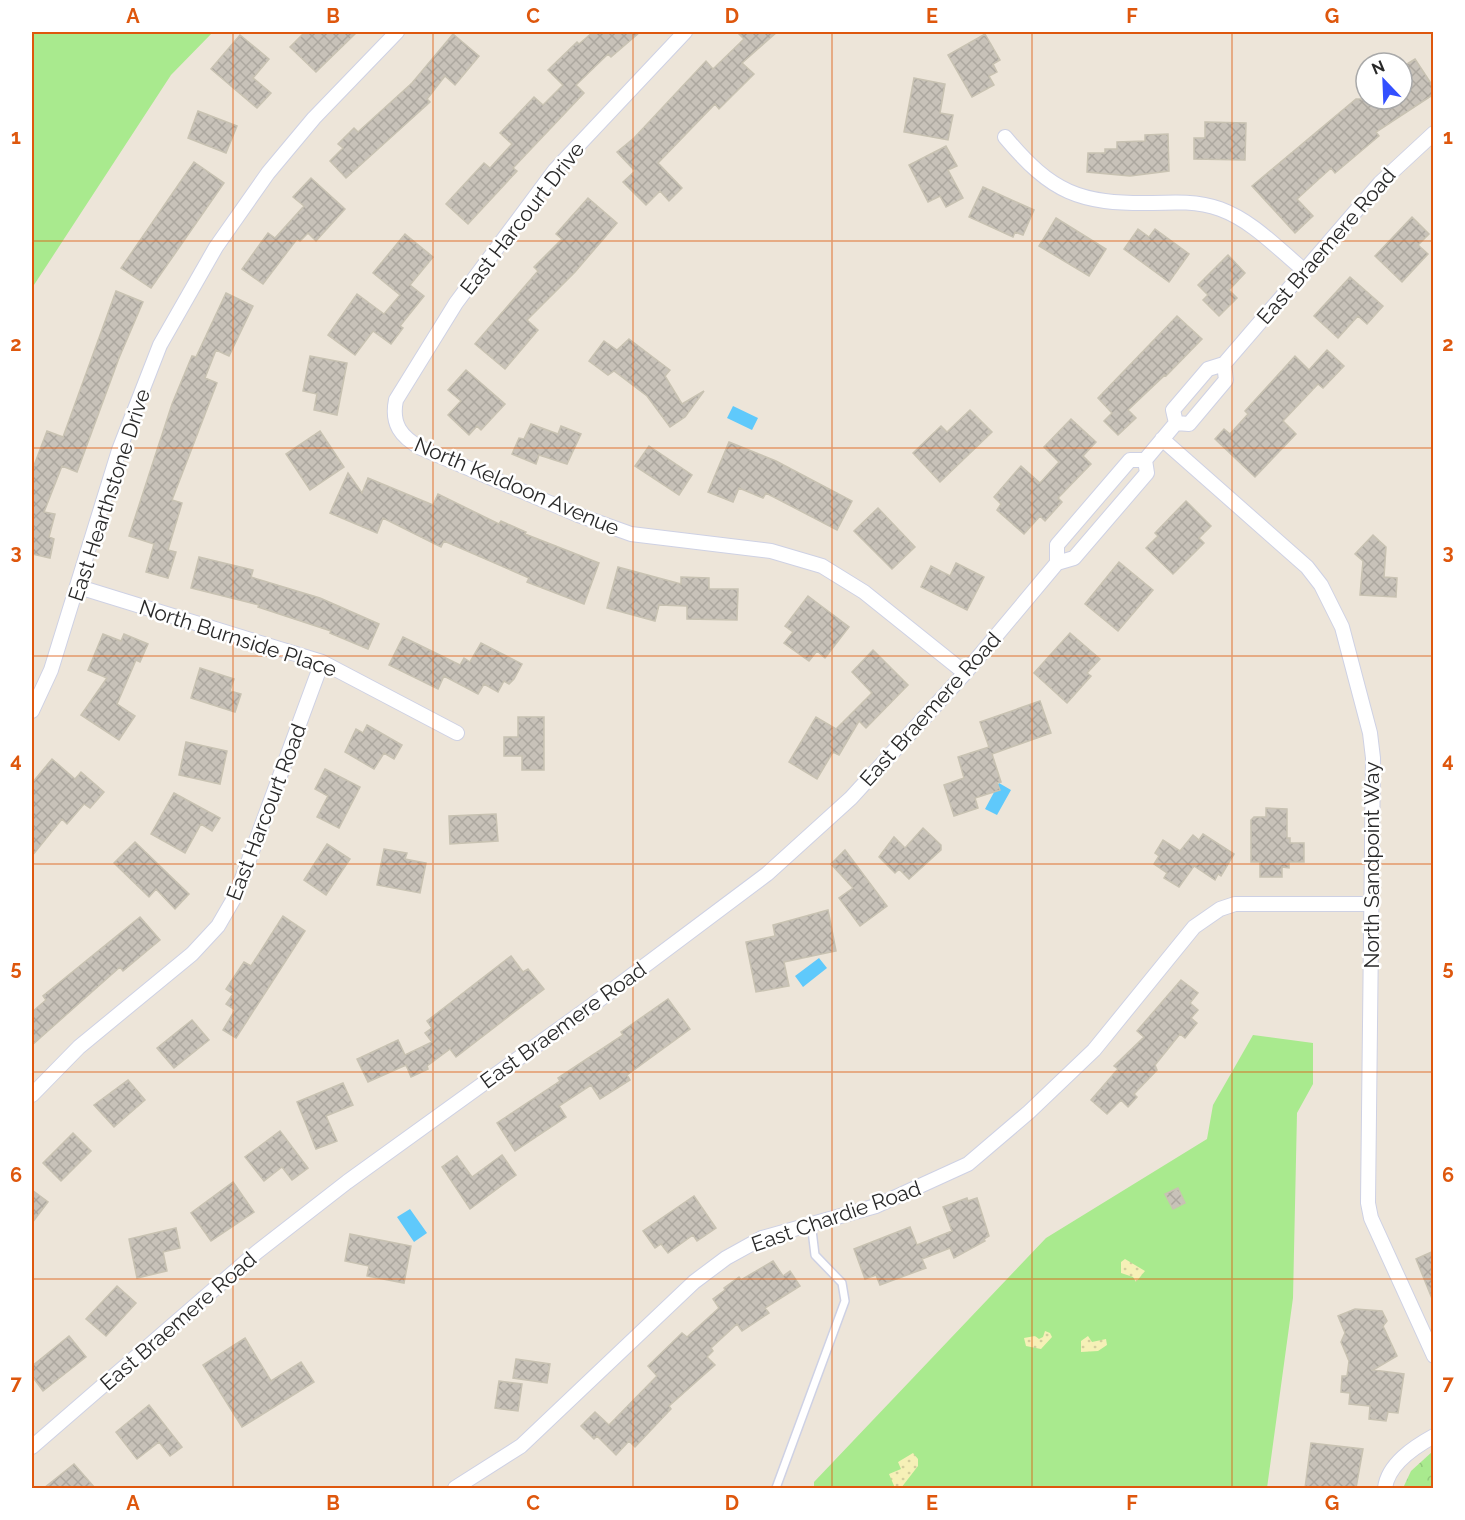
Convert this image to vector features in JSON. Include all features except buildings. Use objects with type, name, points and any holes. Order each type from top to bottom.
[{"type":"street","name":"East Hearthstone Drive","points":[[32,711],[51,670],[79,587],[119,450],[160,345],[216,247],[268,173],[314,118],[397,32]]},
{"type":"street","name":"East Harcourt Drive","points":[[396,426],[393,413],[396,400],[456,303],[555,170],[685,32]]},
{"type":"street","name":"East Braemere Road","points":[[1176,423],[1173,410],[1208,369],[1224,364],[1380,183],[1434,133]]},
{"type":"street","points":[[1005,137],[1029,167],[1044,178],[1078,196],[1117,204],[1179,202],[1219,208],[1252,227],[1305,272]]},
{"type":"street","name":"East Braemere Road","points":[[1176,423],[1189,424],[1226,380],[1224,364]]},
{"type":"street","name":"East Braemere Road","points":[[32,1447],[257,1252],[347,1182],[767,874],[851,798],[965,673],[1057,563],[1074,558],[1146,473],[1145,460],[1176,423]]},
{"type":"street","name":"North Keldoon Avenue","points":[[396,426],[407,441],[421,448],[578,515],[632,534],[771,551],[822,566],[864,592],[965,673]]},
{"type":"street","name":"North Sandpoint Way","points":[[1162,439],[1306,567],[1321,585],[1338,618],[1370,733],[1372,750],[1368,1203],[1371,1218],[1434,1356]]},
{"type":"street","name":"East Braemere Road","points":[[1057,563],[1057,545],[1130,460],[1145,460]]},
{"type":"street","name":"North Burnside Place","points":[[79,587],[322,662],[457,733]]},
{"type":"street","name":"East Harcourt Road","points":[[32,1095],[79,1047],[192,954],[218,926],[236,895],[322,662]]},
{"type":"street","name":"East Chardie Road","points":[[455,1488],[521,1446],[694,1282],[726,1258],[762,1238],[811,1222],[876,1206],[968,1164],[1029,1112],[1094,1050],[1194,927],[1220,909],[1248,902],[1371,904]]},
{"type":"street","points":[[1385,1488],[1395,1466],[1417,1446],[1434,1436]]},
{"type":"lane","points":[[776,1488],[844,1301],[842,1283],[815,1255],[811,1222]]},
{"type":"green space","points":[[32,32],[213,32],[171,75],[32,288]]},
{"type":"green space","points":[[1253,1035],[1313,1043],[1313,1084],[1297,1113],[1293,1298],[1267,1488],[814,1488],[814,1482],[1046,1238],[1207,1139],[1213,1105]]},
{"type":"green space","points":[[1433,1451],[1433,1488],[1403,1488],[1411,1471]]},
{"type":"sand","points":[[1125,1259],[1145,1271],[1136,1282],[1133,1277],[1121,1273],[1121,1262]]},
{"type":"sand","points":[[1045,1331],[1052,1337],[1041,1349],[1026,1346],[1024,1338],[1035,1336],[1039,1339],[1043,1337]]},
{"type":"sand","points":[[1088,1336],[1092,1342],[1106,1339],[1107,1345],[1098,1351],[1081,1352],[1081,1341]]},
{"type":"sand","points":[[913,1453],[918,1459],[918,1466],[901,1488],[895,1488],[889,1474],[901,1469],[898,1462]]},
{"type":"water","points":[[733,406],[758,418],[752,430],[727,418]]},
{"type":"water","points":[[999,783],[1011,790],[997,815],[985,809]]},
{"type":"water","points":[[819,958],[827,968],[803,987],[795,976]]},
{"type":"water","points":[[410,1209],[427,1233],[414,1242],[397,1217]]}]
